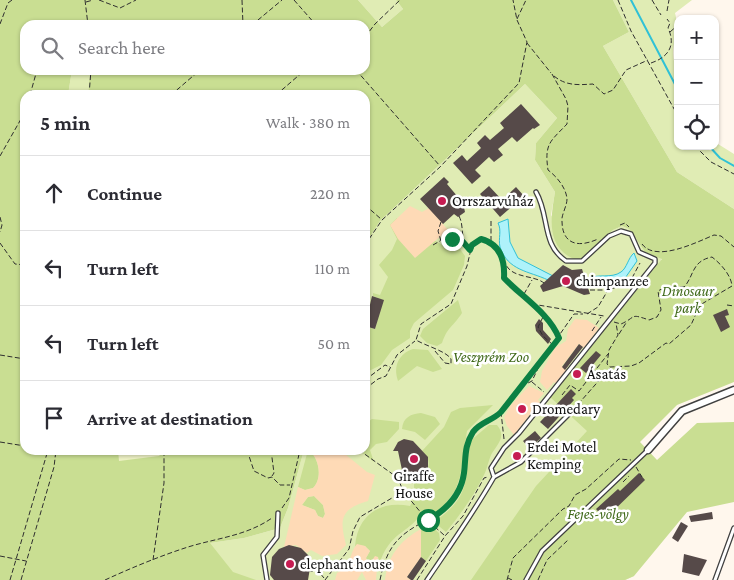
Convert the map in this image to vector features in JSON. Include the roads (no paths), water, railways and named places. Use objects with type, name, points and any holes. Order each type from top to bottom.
[{"type":"street","points":[[648,450],[682,411],[734,390]]},
{"type":"lane","points":[[494,477],[490,468],[504,448],[519,433],[610,320],[653,265],[655,259],[639,252],[631,234],[621,231],[609,236],[582,261],[566,262],[552,247],[543,219],[543,204],[536,192]]},
{"type":"lane","points":[[427,580],[462,525],[476,509],[494,477],[521,462],[569,414]]},
{"type":"lane","points":[[526,580],[542,551],[648,450]]},
{"type":"lane","points":[[267,580],[263,555],[277,537],[278,513]]},
{"type":"lane","points":[[715,580],[734,528]]},
{"type":"water","points":[[508,219],[510,242],[518,258],[553,276],[548,280],[514,266],[504,255],[500,247],[498,223]]},
{"type":"water","points":[[634,253],[637,261],[623,281],[615,284],[588,284],[586,279],[591,277],[613,275],[621,272]]},
{"type":"waterway","points":[[631,0],[674,82]]},
{"type":"waterway","points":[[713,150],[720,158],[734,166]]},
{"type":"place","name":"Orrszarvúház","points":[[442,201]]},
{"type":"place","name":"chimpanzee","points":[[566,281]]},
{"type":"place","name":"Ásatás","points":[[577,374]]},
{"type":"place","name":"Dromedary","points":[[522,409]]},
{"type":"place","name":"Erdei Motel Kemping","points":[[517,456]]},
{"type":"place","name":"Giraffe House","points":[[414,459]]},
{"type":"place","name":"elephant house","points":[[290,564]]},
{"type":"park label","name":"Dinosaur park","points":[[688,300]]},
{"type":"park label","name":"Veszprém Zoo","points":[[491,357]]},
{"type":"park label","name":"Fejes-völgy","points":[[598,514]]}]
